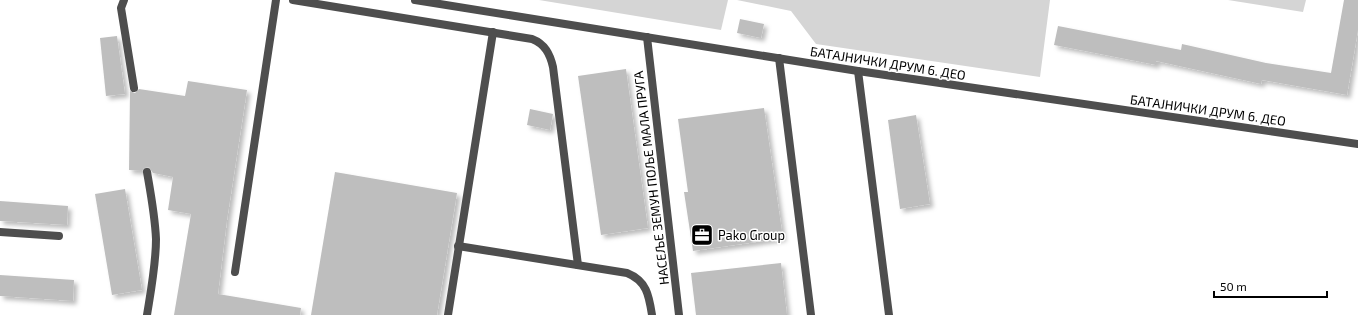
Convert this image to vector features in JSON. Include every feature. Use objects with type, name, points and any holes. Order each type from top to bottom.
[{"type":"street","points":[[124,0],[121,8],[134,88]]},
{"type":"street","points":[[234,272],[276,0]]},
{"type":"street","points":[[293,0],[493,32],[539,42],[550,55],[553,67],[578,265]]},
{"type":"street","name":"БАТАЈНИЧКИ ДРУМ 6. ДЕО","points":[[419,0],[858,71],[1358,144]]},
{"type":"street","points":[[448,315],[493,32]]},
{"type":"street","name":"НАСЕЉЕ ЗЕМУН ПОЉЕ МАЛА ПРУГА","points":[[647,37],[680,315]]},
{"type":"street","points":[[780,58],[811,315]]},
{"type":"street","points":[[858,71],[889,315]]},
{"type":"street","points":[[147,172],[154,211],[156,240],[147,315]]},
{"type":"street","points":[[0,232],[59,236]]},
{"type":"street","points":[[458,246],[627,273],[634,276],[646,288],[652,315]]},
{"type":"shaded area","points":[[539,0],[728,0],[721,30]]},
{"type":"shaded area","points":[[737,0],[1050,0],[1040,77],[816,44],[791,11]]},
{"type":"shaded area","points":[[1228,0],[1306,0],[1303,12]]},
{"type":"building","points":[[1344,0],[1358,0],[1358,30],[1347,95],[1262,80],[1261,84],[1156,61],[1156,65],[1054,45],[1058,26],[1181,50],[1182,44],[1266,63],[1331,73]]},
{"type":"building","points":[[740,19],[764,24],[761,38],[737,33]]},
{"type":"building","points":[[117,36],[125,94],[106,96],[100,38]]},
{"type":"building","points":[[626,69],[648,228],[601,235],[578,76]]},
{"type":"building","points":[[188,81],[247,90],[227,220],[218,294],[301,308],[300,315],[174,315],[191,214],[168,210],[173,177],[153,173],[149,167],[144,168],[142,171],[129,170],[130,91],[135,93],[139,89],[185,96]]},
{"type":"building","points":[[764,108],[783,238],[693,251],[684,192],[688,192],[678,119]]},
{"type":"building","points":[[530,109],[553,114],[550,130],[527,125]]},
{"type":"building","points":[[916,115],[930,204],[900,209],[888,120]]},
{"type":"building","points":[[335,172],[457,193],[437,315],[311,315]]},
{"type":"building","points":[[125,189],[142,290],[112,295],[95,194]]},
{"type":"building","points":[[0,201],[68,206],[67,225],[0,221]]},
{"type":"building","points":[[781,263],[787,315],[696,315],[691,273]]},
{"type":"building","points":[[0,275],[74,280],[73,301],[0,296]]},
{"type":"place","name":"Pako Group","points":[[702,235]]}]
